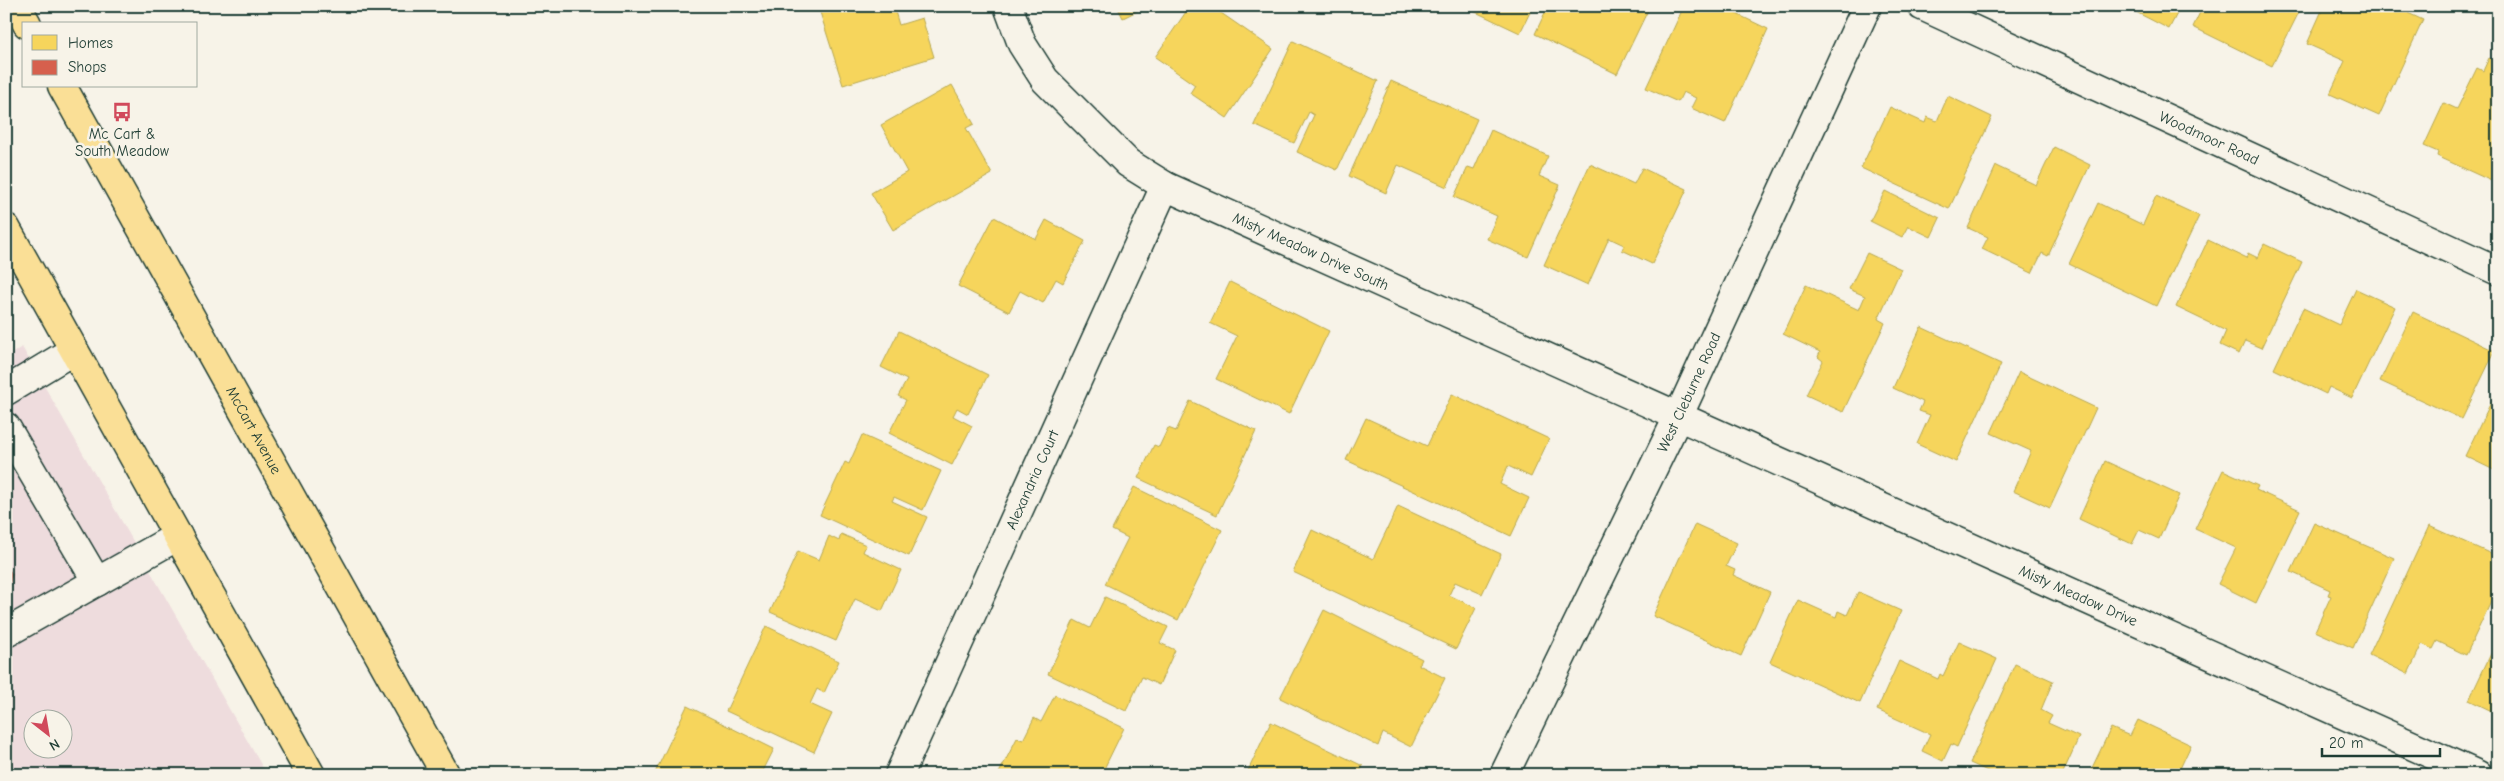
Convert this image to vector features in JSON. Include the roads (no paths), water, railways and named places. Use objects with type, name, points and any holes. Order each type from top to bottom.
[{"type":"main road","points":[[17,6],[26,22]]},
{"type":"main road","name":"McCart Avenue","points":[[63,88],[446,775]]},
{"type":"main road","points":[[6,228],[311,775]]},
{"type":"street","name":"Misty Meadow Drive South","points":[[1008,6],[1022,44],[1045,80],[1128,163],[1165,186],[1678,417]]},
{"type":"street","name":"West Cleburne Road","points":[[1504,775],[1678,417],[1867,6]]},
{"type":"street","name":"Woodmoor Road","points":[[1922,6],[2498,271]]},
{"type":"street","name":"Alexandria Court","points":[[899,775],[1165,186]]},
{"type":"street","points":[[6,391],[74,350]]},
{"type":"street","name":"Misty Meadow Drive","points":[[1678,417],[2478,775]]},
{"type":"street","points":[[6,427],[97,582]]},
{"type":"street","points":[[6,633],[178,536]]},
{"type":"place","name":"Mc Cart & South Meadow","points":[[122,112]]}]
